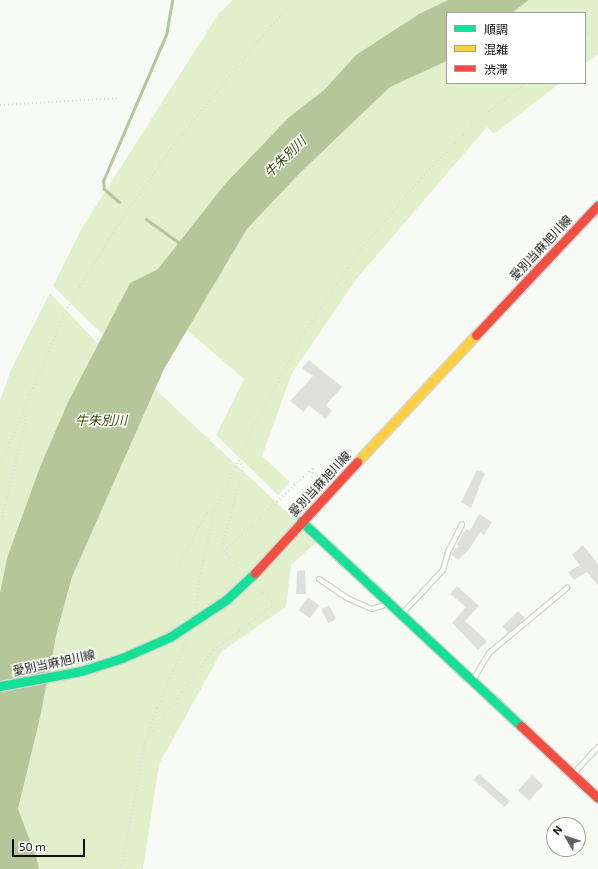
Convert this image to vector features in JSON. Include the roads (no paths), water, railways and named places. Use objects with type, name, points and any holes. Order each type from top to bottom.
[{"type":"main road","name":"愛別当麻旭川線","points":[[0,686],[81,671],[122,658],[170,637],[202,618],[248,581],[301,521],[598,205]]},
{"type":"main road","points":[[301,521],[598,798]]},
{"type":"lane","points":[[402,615],[443,570],[448,552],[462,524]]},
{"type":"lane","points":[[319,580],[347,598],[372,609],[389,603]]},
{"type":"lane","points":[[472,681],[489,653],[567,588]]},
{"type":"lane","points":[[572,774],[598,747]]},
{"type":"water","name":"牛朱別川","points":[[448,0],[529,0],[513,12],[446,12],[446,61],[390,87],[300,173],[247,229],[164,369],[72,577],[57,632],[40,718],[18,809],[37,859],[39,869],[0,869],[0,593],[7,558],[40,467],[68,402],[130,283],[158,269],[225,184],[289,117],[324,90],[356,55],[419,14]]},
{"type":"waterway","points":[[119,202],[104,189],[103,181],[166,35],[172,0]]},
{"type":"waterway","points":[[146,219],[182,245]]}]
